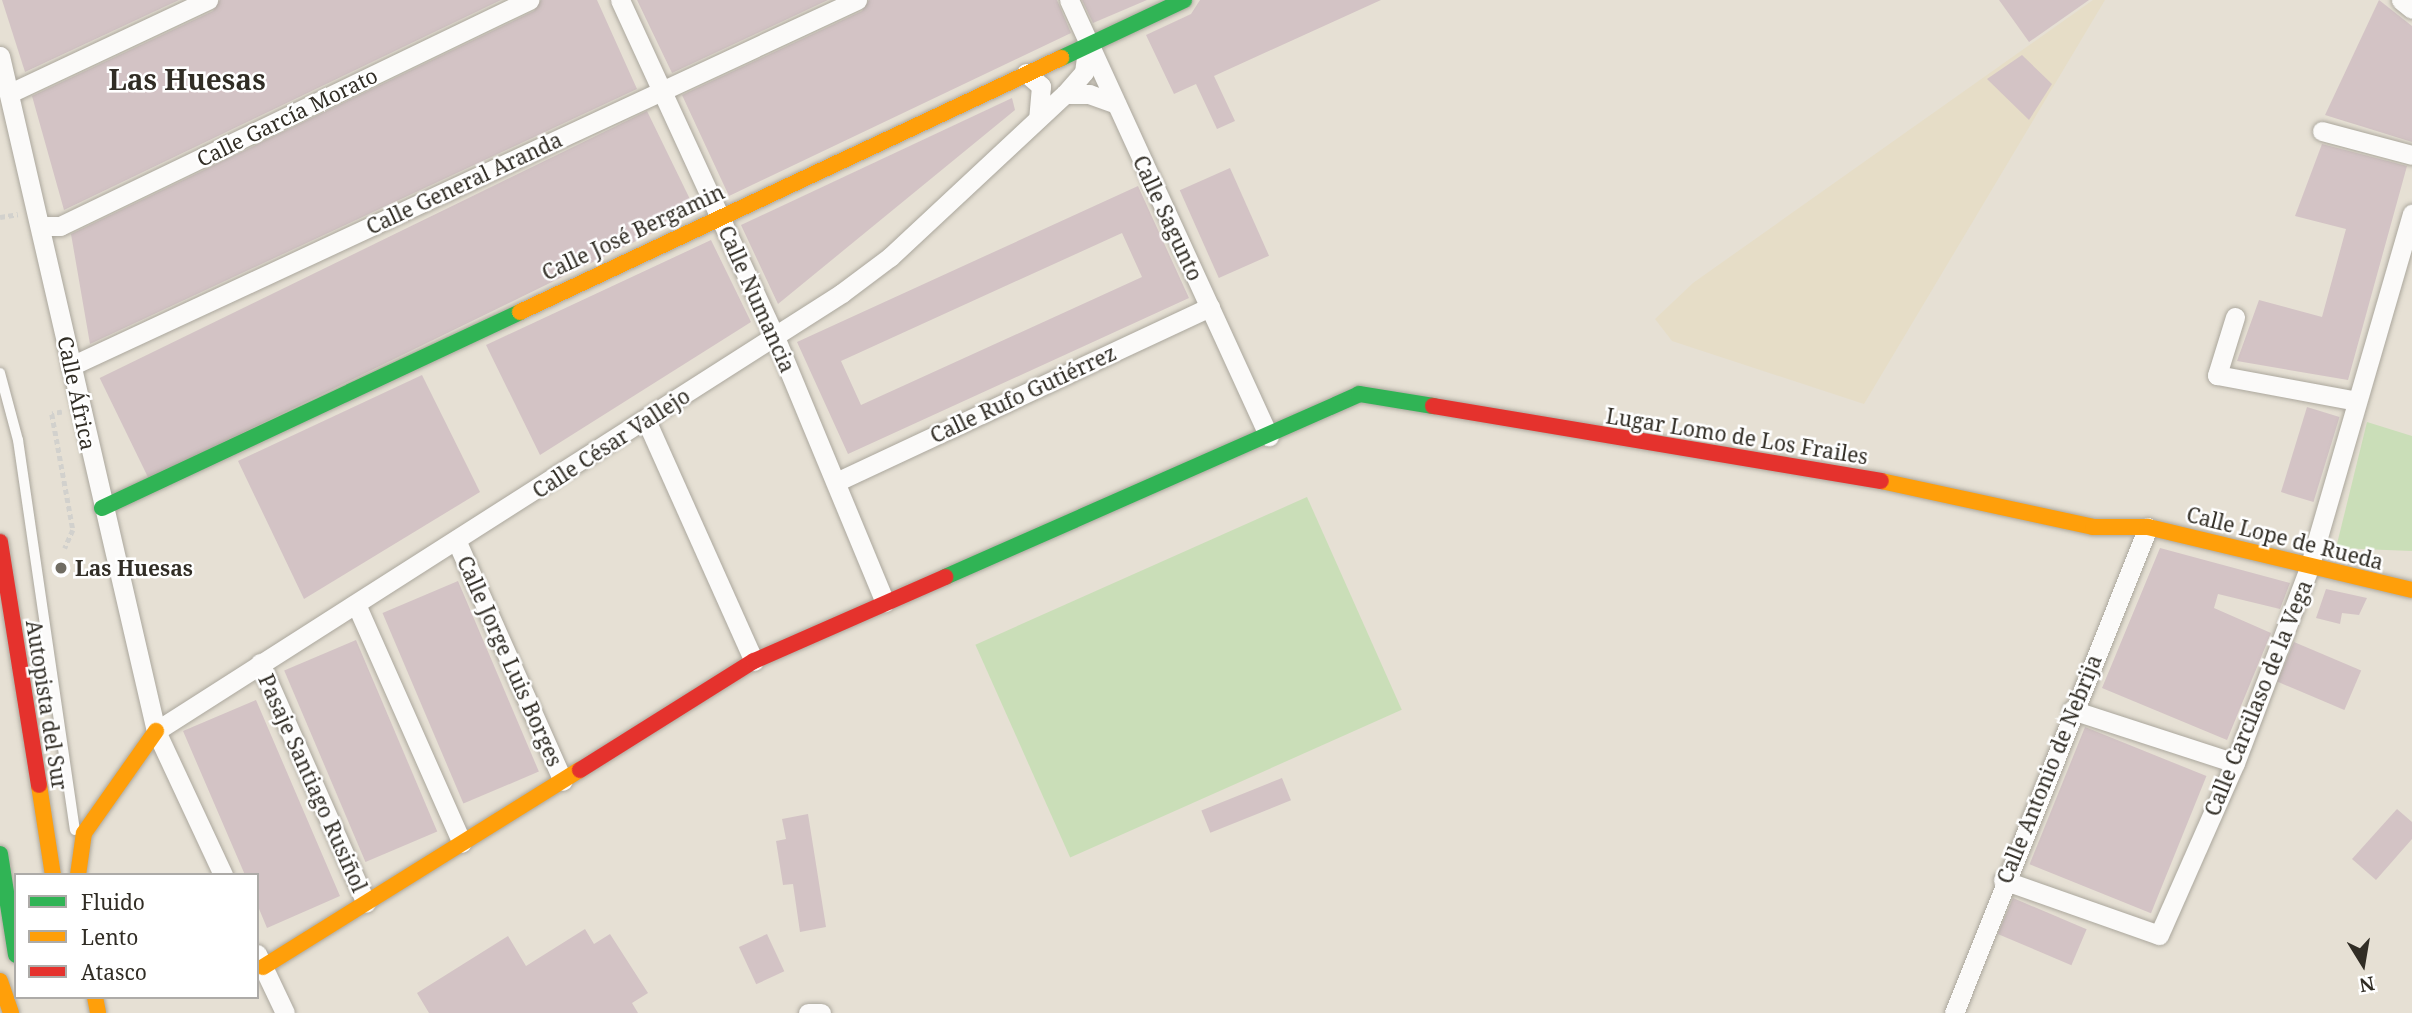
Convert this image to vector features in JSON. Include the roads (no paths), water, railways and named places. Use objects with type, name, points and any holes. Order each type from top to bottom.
[{"type":"main road","name":"Calle José Bergamin","points":[[102,508],[719,214],[1185,0]]},
{"type":"main road","name":"Lugar Lomo de Los Frailes","points":[[1269,436],[1359,394],[1830,468],[1980,508],[2081,525],[2148,527]]},
{"type":"main road","points":[[260,960],[366,903],[754,661],[1269,436]]},
{"type":"main road","name":"Calle Lope de Rueda","points":[[2148,527],[2309,568],[2412,590]]},
{"type":"main road","name":"Autopista del Sur","points":[[0,542],[53,873]]},
{"type":"main road","points":[[78,867],[84,833],[156,731]]},
{"type":"main road","points":[[0,854],[14,942]]},
{"type":"main road","points":[[0,981],[11,1013]]},
{"type":"street","points":[[10,93],[208,0]]},
{"type":"street","name":"Calle García Morato","points":[[43,226],[60,226],[529,0]]},
{"type":"street","name":"Calle Numancia","points":[[620,0],[775,337],[885,603]]},
{"type":"street","name":"Calle General Aranda","points":[[71,366],[857,0]]},
{"type":"street","name":"Calle Sagunto","points":[[1069,0],[1269,436]]},
{"type":"street","points":[[2401,0],[2412,9]]},
{"type":"street","name":"Calle César Vallejo","points":[[156,731],[260,663],[457,542],[775,337],[890,257],[1065,94],[1084,72],[1088,45]]},
{"type":"street","name":"Calle África","points":[[0,56],[43,226],[102,508],[156,731],[222,873]]},
{"type":"street","points":[[1026,73],[1041,86],[1038,118]]},
{"type":"street","points":[[1065,94],[1089,94],[1116,104]]},
{"type":"street","points":[[2322,131],[2412,155]]},
{"type":"street","name":"Calle Carcilaso de la Vega","points":[[2003,880],[2159,935],[2235,763],[2309,568],[2412,214]]},
{"type":"street","name":"Calle Rufo Gutiérrez","points":[[836,482],[1210,307]]},
{"type":"street","points":[[2235,317],[2217,375],[2357,401]]},
{"type":"street","points":[[646,420],[754,661]]},
{"type":"street","name":"Calle Antonio de Nebrija","points":[[1954,1013],[2003,880],[2148,527]]},
{"type":"street","name":"Calle Jorge Luis Borges","points":[[457,542],[563,781]]},
{"type":"street","points":[[356,604],[462,843]]},
{"type":"street","name":"Pasaje Santiago Rusiñol","points":[[260,663],[366,903]]},
{"type":"street","points":[[2072,710],[2235,763]]},
{"type":"street","points":[[260,960],[285,1013]]},
{"type":"street","points":[[808,1013],[821,1013]]},
{"type":"lane","points":[[0,373],[47,620],[78,867]]},
{"type":"place","name":"Las Huesas","points":[[61,568]]},
{"type":"district","name":"Las Huesas","points":[[187,79]]}]
